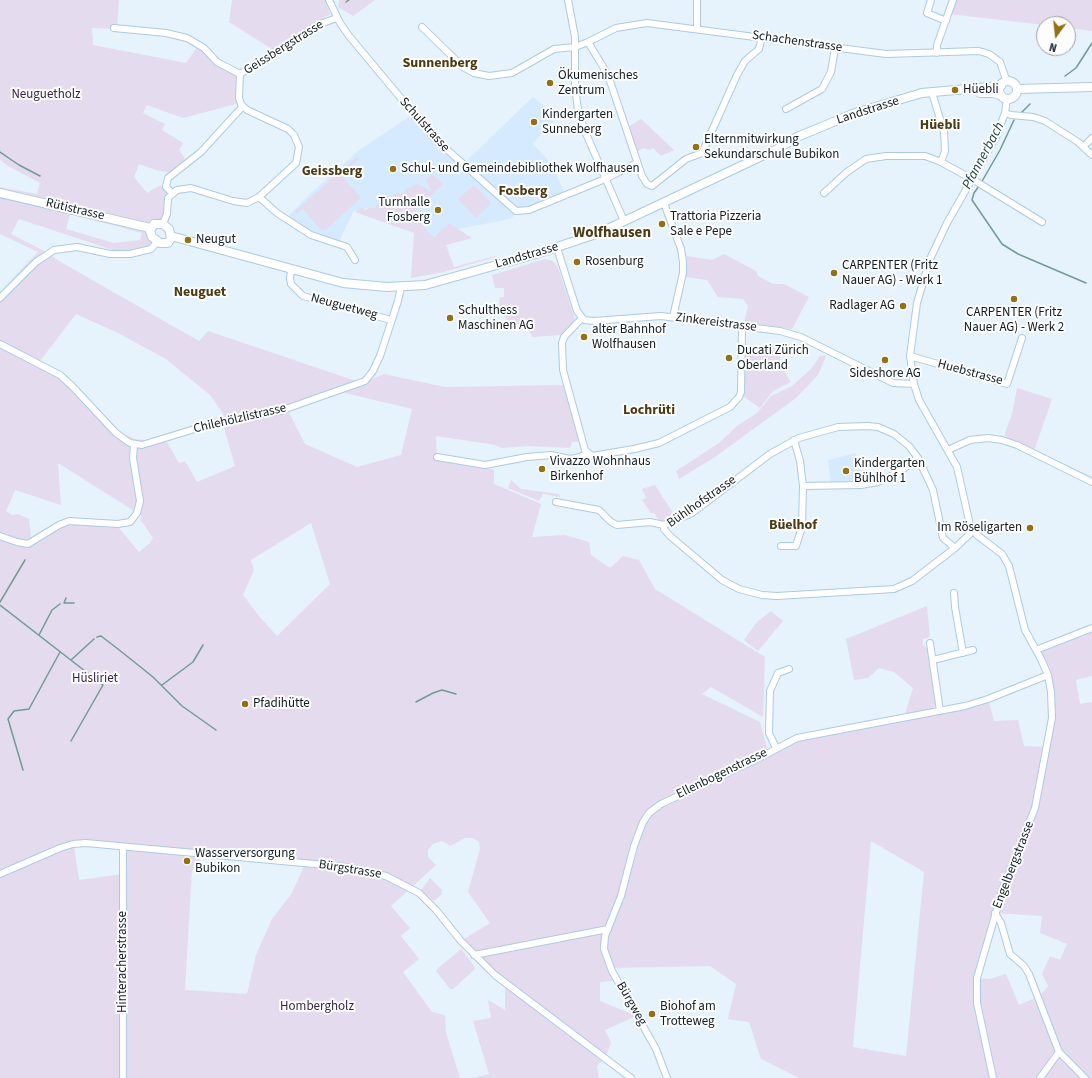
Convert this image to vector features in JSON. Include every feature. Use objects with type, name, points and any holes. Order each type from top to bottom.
[{"type":"main road","points":[[1004,84],[1015,84],[1017,89],[1015,97],[1004,97],[1004,84]]},
{"type":"main road","name":"Landstrasse","points":[[171,236],[343,283],[375,287],[401,287],[446,280],[557,248],[599,233],[811,131],[855,113],[932,91],[1004,84]]},
{"type":"main road","points":[[1017,89],[1092,87]]},
{"type":"main road","name":"Landstrasse","points":[[909,98],[993,93],[1004,97]]},
{"type":"main road","name":"Rütistrasse","points":[[0,193],[150,228]]},
{"type":"main road","points":[[154,224],[163,224],[168,229],[171,236],[168,243],[157,242],[151,235],[150,228],[154,224]]},
{"type":"street","name":"Schulstrasse","points":[[329,0],[337,18],[354,42],[438,142],[516,211],[529,210],[606,179],[637,163]]},
{"type":"street","points":[[568,0],[572,15],[575,47],[575,87],[578,110],[584,129],[624,220]]},
{"type":"street","points":[[697,0],[697,29]]},
{"type":"street","points":[[931,0],[927,13],[946,21]]},
{"type":"street","points":[[937,53],[937,45],[954,0]]},
{"type":"street","name":"Geissbergstrasse","points":[[243,106],[239,98],[240,74],[320,24],[337,18]]},
{"type":"street","name":"Schachenstrasse","points":[[422,27],[463,67],[474,73],[488,76],[512,73],[554,49],[575,47],[616,28],[629,24],[647,23],[886,54],[964,51],[989,54],[1000,62],[1004,84]]},
{"type":"street","points":[[114,28],[166,33],[187,38],[204,48],[218,62],[240,74]]},
{"type":"street","points":[[588,42],[608,75],[642,176],[647,184],[652,186],[686,159],[702,153],[737,74],[752,53],[760,49],[762,37]]},
{"type":"street","points":[[786,109],[822,89],[831,72],[835,48]]},
{"type":"street","points":[[933,96],[944,132],[945,151],[941,162]]},
{"type":"street","points":[[973,531],[968,518],[959,473],[948,450],[926,415],[914,384],[910,356],[912,329],[921,285],[934,249],[976,182],[993,143],[1008,114],[1004,97]]},
{"type":"street","points":[[163,224],[167,214],[167,201],[172,193],[180,188],[188,188],[244,203],[259,197],[296,163],[299,147],[297,139],[291,131],[250,112],[243,106],[201,152],[168,178],[166,187],[172,193]]},
{"type":"street","points":[[1008,114],[1033,117],[1045,121],[1083,147],[1092,156]]},
{"type":"street","points":[[1083,147],[1092,138]]},
{"type":"street","points":[[824,193],[847,172],[866,160],[886,156],[916,155],[932,158],[941,162],[1042,222]]},
{"type":"street","points":[[259,197],[277,213],[311,235],[321,240],[347,248],[355,260]]},
{"type":"street","points":[[664,203],[678,238],[683,262],[683,273],[673,317]]},
{"type":"street","points":[[0,298],[39,259],[54,250],[77,247],[110,254],[130,254],[151,249],[157,242]]},
{"type":"street","points":[[557,248],[577,311],[582,318],[564,336],[562,344],[565,381],[587,453],[592,456],[600,456],[659,443],[730,407],[739,397],[741,392],[742,326]]},
{"type":"street","name":"Neuguetweg","points":[[291,270],[291,284],[304,296],[391,320]]},
{"type":"street","name":"Chilehölzlistrasse","points":[[134,445],[155,442],[211,424],[280,411],[362,382],[370,375],[376,365],[400,296],[401,287]]},
{"type":"street","name":"Zinkereistrasse","points":[[582,318],[589,321],[648,316],[673,317],[742,326],[797,336],[893,383],[914,384]]},
{"type":"street","name":"Huebstrasse","points":[[910,356],[1007,384],[1022,338]]},
{"type":"street","points":[[0,344],[64,378],[110,429],[134,445],[134,458],[140,501],[137,513],[130,522],[118,524],[69,521],[28,544],[0,536]]},
{"type":"street","name":"Bühlhofstrasse","points":[[955,548],[943,538],[933,490],[918,458],[901,438],[878,427],[838,427],[808,434],[794,440],[770,454],[692,512],[664,525],[664,529],[670,536],[722,580],[739,589],[762,595],[777,596],[894,589],[912,581],[955,548],[973,531]]},
{"type":"street","points":[[948,450],[970,440],[988,438],[1002,440],[1017,445],[1092,482]]},
{"type":"street","points":[[781,546],[796,546],[798,543],[803,514],[803,486],[800,461],[794,440]]},
{"type":"street","points":[[437,457],[485,465],[527,457],[551,455],[570,459],[580,457],[587,453]]},
{"type":"street","points":[[803,486],[861,485],[878,482],[898,472],[918,458]]},
{"type":"street","points":[[556,502],[599,510],[611,522],[617,525],[650,522],[664,525]]},
{"type":"street","name":"Engelbergstrasse","points":[[973,531],[994,547],[1006,559],[1025,630],[1048,674],[1052,704],[1052,718],[1035,808],[1006,879],[978,973],[976,992],[993,1078]]},
{"type":"street","points":[[954,593],[963,653]]},
{"type":"street","points":[[1036,650],[1092,628]]},
{"type":"street","points":[[930,643],[940,711]]},
{"type":"street","points":[[933,660],[973,650]]},
{"type":"street","points":[[776,748],[769,733],[770,691],[778,673],[789,669]]},
{"type":"street","name":"Ellenbogenstrasse","points":[[608,930],[621,896],[640,831],[649,813],[661,804],[755,760],[797,738],[940,711],[988,699],[1048,674]]},
{"type":"street","name":"Bürgstrasse","points":[[0,874],[60,848],[73,844],[347,867],[386,876],[412,888],[425,898],[474,955],[504,982],[631,1078]]},
{"type":"street","name":"Hinteracherstrasse","points":[[123,847],[124,1078]]},
{"type":"street","points":[[995,913],[1002,927],[1010,953],[1028,972],[1059,1052],[1085,1078]]},
{"type":"street","points":[[474,955],[608,930]]},
{"type":"street","name":"Bürgweg","points":[[608,930],[604,946],[606,959],[656,1049],[667,1078]]},
{"type":"street","points":[[1040,1078],[1059,1052]]},
{"type":"shaded area","points":[[533,97],[557,117],[533,144],[552,164],[564,192],[522,209],[510,219],[458,229],[449,223],[434,237],[417,219],[372,207],[355,212],[354,210],[339,242],[316,234],[288,217],[309,195],[358,151],[413,114],[462,165]]},
{"type":"shaded area","name":"Kindergarten Bühlhof 1","points":[[856,453],[865,483],[831,483],[828,460]]},
{"type":"green space","points":[[0,0],[119,0],[117,29],[92,28],[93,45],[186,63],[198,46],[215,64],[236,75],[236,104],[183,118],[147,105],[143,113],[165,124],[162,130],[183,143],[179,150],[188,163],[173,173],[156,170],[139,164],[134,177],[147,193],[159,186],[166,185],[172,193],[166,218],[152,226],[156,245],[125,254],[19,219],[11,234],[48,253],[59,261],[199,341],[208,331],[362,383],[384,374],[445,387],[563,385],[579,441],[572,442],[570,448],[528,446],[502,448],[495,445],[436,436],[437,457],[494,470],[494,484],[541,504],[532,537],[565,535],[589,542],[591,555],[610,568],[623,556],[639,560],[655,589],[765,657],[763,717],[711,687],[702,694],[760,722],[769,755],[806,738],[948,713],[989,702],[994,721],[1018,720],[1024,746],[1047,747],[1051,692],[1036,650],[1092,628],[1092,676],[1076,680],[1080,704],[1092,702],[1092,1078],[799,1078],[761,1059],[749,1022],[728,1019],[736,984],[710,966],[613,968],[612,981],[600,982],[600,1001],[632,1014],[634,1017],[605,1030],[611,1043],[605,1058],[597,1066],[599,1078],[472,1078],[489,1074],[473,1021],[491,1018],[488,1000],[505,1010],[505,988],[479,965],[480,961],[461,941],[490,923],[468,892],[480,849],[479,842],[473,838],[465,838],[450,846],[442,841],[433,844],[428,850],[428,857],[436,865],[391,906],[410,928],[401,936],[419,959],[403,972],[432,1012],[445,1015],[446,1033],[460,1078],[0,1078],[0,876],[74,846],[79,880],[123,874],[123,847],[80,843],[0,874],[0,292],[38,252],[0,234],[0,187],[37,194],[40,183],[8,166],[0,160]],"holes":[[[70,214],[142,233],[140,240],[114,243],[66,229]],[[76,314],[118,333],[166,359],[210,395],[224,415],[146,440],[134,439],[120,432],[99,413],[70,380],[40,361]],[[337,391],[412,409],[401,455],[357,467],[305,444],[287,409]],[[222,421],[235,466],[197,482],[185,461],[179,463],[165,439]],[[58,463],[142,516],[140,519],[153,538],[150,543],[139,552],[119,528],[103,527],[106,523],[62,523],[34,540],[31,538],[29,519],[18,514],[12,515],[6,511],[15,490],[61,505]],[[311,523],[330,584],[277,636],[243,595],[254,570],[251,560]],[[871,841],[924,872],[906,1056],[853,1047]],[[200,854],[305,864],[292,893],[272,919],[256,955],[247,994],[185,990],[192,870],[199,870]],[[996,913],[1042,916],[1040,933],[1067,944],[1060,960],[1050,956],[1042,974],[1048,986],[1040,996],[1019,1005],[1006,974],[990,979],[978,978]]]},
{"type":"green space","points":[[232,0],[325,0],[330,14],[272,49],[229,22]]},
{"type":"green space","points":[[339,0],[375,0],[353,16],[338,7]]},
{"type":"green space","points":[[953,0],[1092,0],[1092,31],[1076,29],[1076,16],[1036,16],[1036,24],[949,14]]},
{"type":"green space","points":[[641,119],[674,150],[661,156],[653,148],[650,150],[643,148],[636,153],[628,127]]},
{"type":"green space","points":[[357,157],[359,159],[341,175],[361,198],[325,230],[321,230],[303,209],[296,214],[294,212]]},
{"type":"green space","points":[[432,174],[443,184],[410,216],[417,219],[434,237],[449,223],[472,238],[446,245],[454,267],[495,256],[496,257],[444,272],[411,278],[414,233],[355,212],[362,208],[365,210],[372,207],[375,208],[377,203],[394,196],[395,193],[404,193],[406,189],[417,184],[426,188],[429,192],[431,190],[426,180]]},
{"type":"green space","points":[[474,185],[491,203],[476,218],[458,199]]},
{"type":"green space","points":[[724,254],[756,271],[758,276],[773,284],[784,284],[809,297],[792,329],[744,322],[748,306],[743,299],[718,297],[707,280],[685,277],[687,256],[712,260]]},
{"type":"green space","points":[[545,259],[553,261],[558,267],[575,320],[561,335],[533,337],[528,330],[519,330],[498,311],[500,297],[504,297],[504,288],[495,288],[492,275]]},
{"type":"green space","points":[[780,344],[780,365],[791,382],[773,391],[760,408],[743,396],[745,388],[744,347]]},
{"type":"green space","points":[[820,356],[826,356],[818,375],[796,398],[715,457],[679,479],[676,471],[719,443],[737,426],[757,413],[771,396],[792,386],[811,369]]},
{"type":"green space","points":[[1017,388],[1052,399],[1034,451],[1006,438],[1005,433],[1012,414]]},
{"type":"green space","points":[[511,480],[521,489],[559,494],[560,497],[543,494],[539,501],[508,488]]},
{"type":"green space","points":[[655,485],[675,516],[674,518],[660,522],[654,513],[651,513],[642,500],[646,498],[642,489]]},
{"type":"green space","points":[[927,606],[930,637],[923,639],[923,645],[929,650],[936,701],[934,707],[930,710],[905,714],[913,688],[894,672],[879,668],[868,678],[854,680],[846,639]]},
{"type":"green space","points":[[771,611],[783,621],[758,651],[744,640],[756,623]]},
{"type":"green space","points":[[430,878],[442,890],[441,895],[434,901],[422,891]]},
{"type":"green space","points":[[460,950],[462,950],[475,969],[453,989],[450,989],[436,971]]},
{"type":"waterway","points":[[1065,76],[1076,68],[1092,43]]},
{"type":"waterway","name":"Pfannerbach","points":[[1021,113],[1030,104]]},
{"type":"waterway","name":"Pfannerbach","points":[[981,183],[1000,150],[1014,120]]},
{"type":"waterway","points":[[0,152],[19,165],[40,176]]},
{"type":"waterway","name":"Pfannerbach","points":[[979,186],[974,193],[972,200],[1002,244],[1018,254],[1086,283]]},
{"type":"waterway","points":[[0,602],[25,560]]},
{"type":"waterway","points":[[66,598],[64,603],[74,603]]},
{"type":"waterway","points":[[39,635],[52,610],[60,604]]},
{"type":"waterway","points":[[0,605],[103,685],[71,741]]},
{"type":"waterway","points":[[97,637],[101,636],[118,649],[153,677],[182,706],[216,730]]},
{"type":"waterway","points":[[71,660],[94,639]]},
{"type":"waterway","points":[[162,685],[193,662],[203,645]]},
{"type":"waterway","points":[[23,770],[8,719],[14,711],[29,709],[60,652]]},
{"type":"waterway","points":[[416,702],[442,690],[456,694]]},
{"type":"place","name":"Ökumenisches Zentrum","points":[[550,83]]},
{"type":"place","name":"Hüebli","points":[[955,90]]},
{"type":"place","name":"Kindergarten Sunneberg","points":[[534,122]]},
{"type":"place","name":"Elternmitwirkung Sekundarschule Bubikon","points":[[696,147]]},
{"type":"place","name":"Schul- und Gemeindebibliothek Wolfhausen","points":[[393,169]]},
{"type":"place","name":"Turnhalle Fosberg","points":[[438,210]]},
{"type":"place","name":"Trattoria Pizzeria Sale e Pepe","points":[[662,224]]},
{"type":"place","name":"Neugut","points":[[188,240]]},
{"type":"place","name":"Rosenburg","points":[[577,262]]},
{"type":"place","name":"CARPENTER (Fritz Nauer AG) - Werk 1","points":[[834,273]]},
{"type":"place","name":"CARPENTER (Fritz Nauer AG) - Werk 2","points":[[1014,299]]},
{"type":"place","name":"Radlager AG","points":[[903,306]]},
{"type":"place","name":"Schulthess Maschinen AG","points":[[450,318]]},
{"type":"place","name":"alter Bahnhof Wolfhausen","points":[[584,337]]},
{"type":"place","name":"Ducati Zürich Oberland","points":[[729,358]]},
{"type":"place","name":"Sideshore AG","points":[[885,360]]},
{"type":"place","name":"Vivazzo Wohnhaus Birkenhof","points":[[542,469]]},
{"type":"place","name":"Kindergarten Bühlhof 1","points":[[846,471]]},
{"type":"place","name":"Im Röseligarten","points":[[1030,528]]},
{"type":"place","name":"Pfadihütte","points":[[245,704]]},
{"type":"place","name":"Wasserversorgung Bubikon","points":[[187,861]]},
{"type":"place","name":"Biohof am Trotteweg","points":[[652,1014]]},
{"type":"district","name":"Sunnenberg","points":[[440,64]]},
{"type":"district","name":"Hüebli","points":[[940,126]]},
{"type":"district","name":"Geissberg","points":[[332,172]]},
{"type":"district","name":"Fosberg","points":[[523,192]]},
{"type":"district","name":"Wolfhausen","points":[[612,234]]},
{"type":"district","name":"Neuguet","points":[[200,293]]},
{"type":"district","name":"Lochrüti","points":[[649,411]]},
{"type":"district","name":"Büelhof","points":[[793,526]]},
{"type":"park label","name":"Neuguetholz","points":[[46,95]]},
{"type":"park label","name":"Hüsliriet","points":[[95,679]]},
{"type":"park label","name":"Hombergholz","points":[[317,1007]]}]
